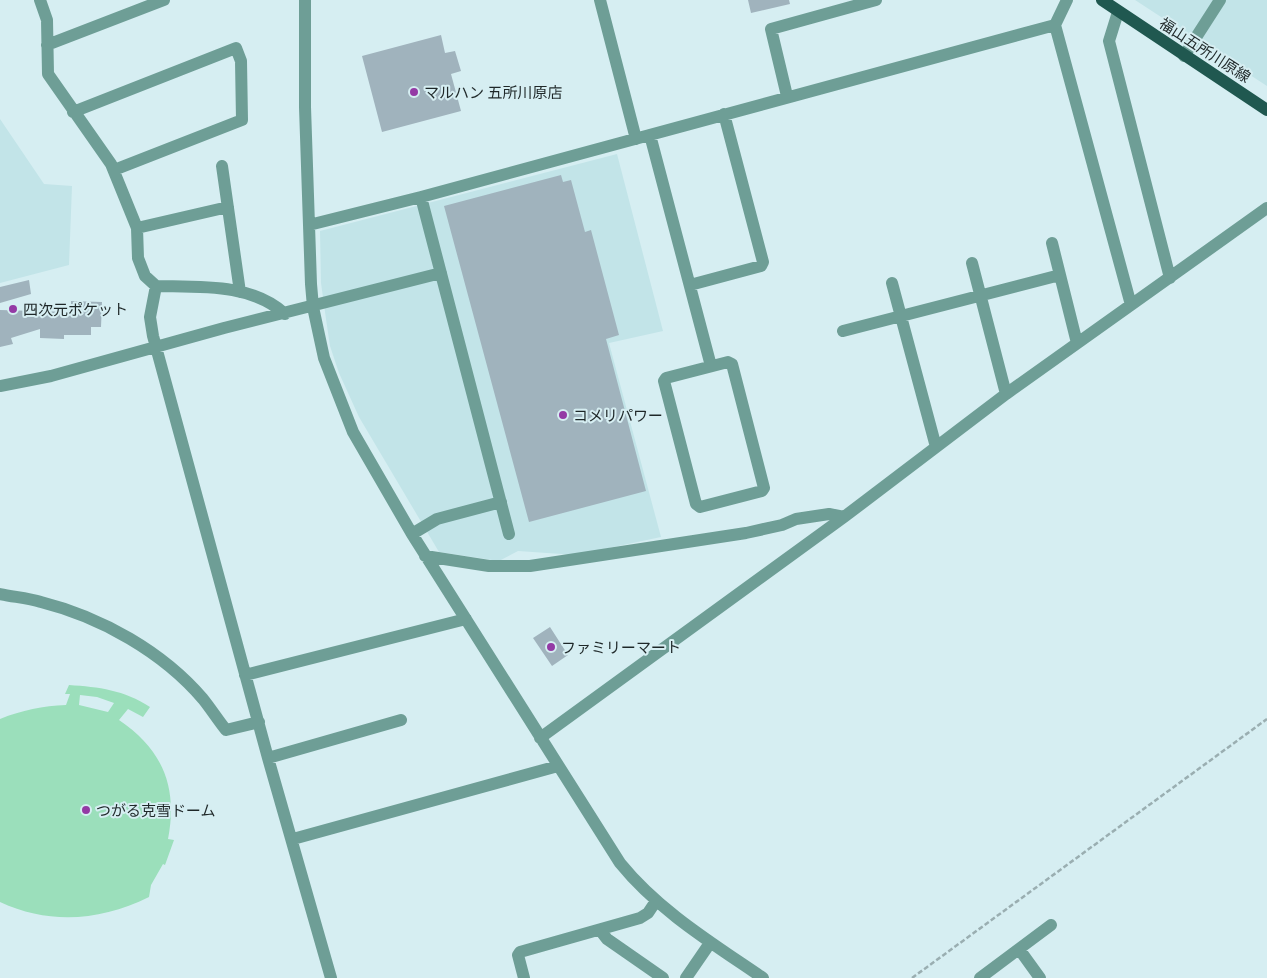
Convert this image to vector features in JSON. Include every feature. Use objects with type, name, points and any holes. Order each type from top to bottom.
[{"type":"main road","name":"福山五所川原線","points":[[1102,0],[1267,110]]},
{"type":"street","points":[[40,0],[46,20],[48,74],[114,170],[137,228],[138,258],[145,276],[156,286],[218,288],[240,292],[272,302],[286,314]]},
{"type":"street","points":[[48,45],[164,0]]},
{"type":"street","points":[[305,0],[309,225],[313,307],[324,358],[353,432],[425,556],[620,863],[656,901],[710,943],[763,978]]},
{"type":"street","points":[[600,0],[636,139]]},
{"type":"street","points":[[786,96],[771,29],[876,0]]},
{"type":"street","points":[[1067,0],[1055,25],[1131,305]]},
{"type":"street","points":[[1184,56],[1220,0]]},
{"type":"street","points":[[1118,12],[1109,41],[1170,278]]},
{"type":"street","points":[[309,225],[421,197],[786,96],[1055,25]]},
{"type":"street","points":[[73,112],[236,48],[241,60],[242,120],[114,170]]},
{"type":"street","points":[[690,285],[761,266],[763,262],[724,114]]},
{"type":"street","points":[[650,135],[711,366]]},
{"type":"street","points":[[222,166],[240,292]]},
{"type":"street","points":[[421,197],[510,534]]},
{"type":"street","points":[[137,228],[228,207]]},
{"type":"street","points":[[540,738],[844,517],[1006,394],[1267,208]]},
{"type":"street","points":[[1052,243],[1077,343]]},
{"type":"street","points":[[972,263],[1006,394]]},
{"type":"street","points":[[0,386],[157,348],[441,273]]},
{"type":"street","points":[[843,331],[980,294],[1060,275]]},
{"type":"street","points":[[892,283],[936,447]]},
{"type":"street","points":[[156,286],[150,317],[157,348],[258,722],[293,839],[331,978]]},
{"type":"street","points":[[728,362],[732,364],[764,488],[762,491],[700,506],[696,504],[664,381],[666,378],[711,366],[728,362]]},
{"type":"street","points":[[412,534],[437,519],[501,502]]},
{"type":"street","points":[[425,556],[489,566],[530,566],[746,533],[813,516],[829,514],[844,517]]},
{"type":"street","points":[[0,594],[41,602],[80,614],[118,632],[178,674],[203,699],[226,730],[258,722]]},
{"type":"street","points":[[246,675],[466,619]]},
{"type":"street","points":[[268,758],[401,720]]},
{"type":"street","points":[[293,839],[558,766]]},
{"type":"street","points":[[524,978],[518,955],[520,952],[640,918],[648,913],[656,901]]},
{"type":"street","points":[[980,978],[1051,925]]},
{"type":"street","points":[[600,930],[607,939],[663,978]]},
{"type":"street","points":[[686,978],[710,943]]},
{"type":"street","points":[[1019,949],[1040,978]]},
{"type":"path","points":[[912,978],[1267,719]]},
{"type":"shaded area","points":[[1135,0],[1267,0],[1267,86]]},
{"type":"shaded area","points":[[0,119],[44,184],[72,186],[69,265],[0,283]]},
{"type":"shaded area","points":[[617,154],[663,331],[609,343],[661,537],[576,555],[518,551],[499,561],[439,552],[359,417],[339,373],[330,346],[321,283],[320,231]]},
{"type":"green space","name":"つがる克雪ドーム","points":[[69,685],[101,688],[121,693],[150,707],[143,717],[128,709],[119,720],[147,744],[164,771],[171,803],[168,839],[174,840],[165,865],[163,864],[151,885],[149,897],[112,911],[75,917],[37,914],[0,902],[0,719],[33,709],[66,705],[70,694],[65,694]],"holes":[[[80,695],[97,697],[114,703],[108,712],[79,705]]]},
{"type":"building","points":[[748,0],[789,0],[790,4],[751,13]]},
{"type":"building","name":"マルハン 五所川原店","points":[[441,35],[445,53],[455,51],[461,71],[451,74],[461,111],[382,132],[362,56]]},
{"type":"building","name":"コメリパワー","points":[[561,175],[563,182],[571,180],[585,232],[591,230],[619,335],[606,339],[646,491],[529,522],[444,206]]},
{"type":"building","points":[[29,280],[31,294],[0,303],[0,287]]},
{"type":"building","points":[[71,301],[102,302],[101,327],[91,327],[91,335],[64,335],[64,339],[40,338],[40,329],[11,338],[13,344],[0,347],[0,310],[71,312]]},
{"type":"building","name":"ファミリーマート","points":[[550,627],[568,655],[552,666],[533,638]]},
{"type":"place","name":"マルハン 五所川原店","points":[[414,92]]},
{"type":"place","name":"四次元ポケット","points":[[13,309]]},
{"type":"place","name":"コメリパワー","points":[[563,415]]},
{"type":"place","name":"ファミリーマート","points":[[551,647]]},
{"type":"place","name":"つがる克雪ドーム","points":[[86,810]]}]
